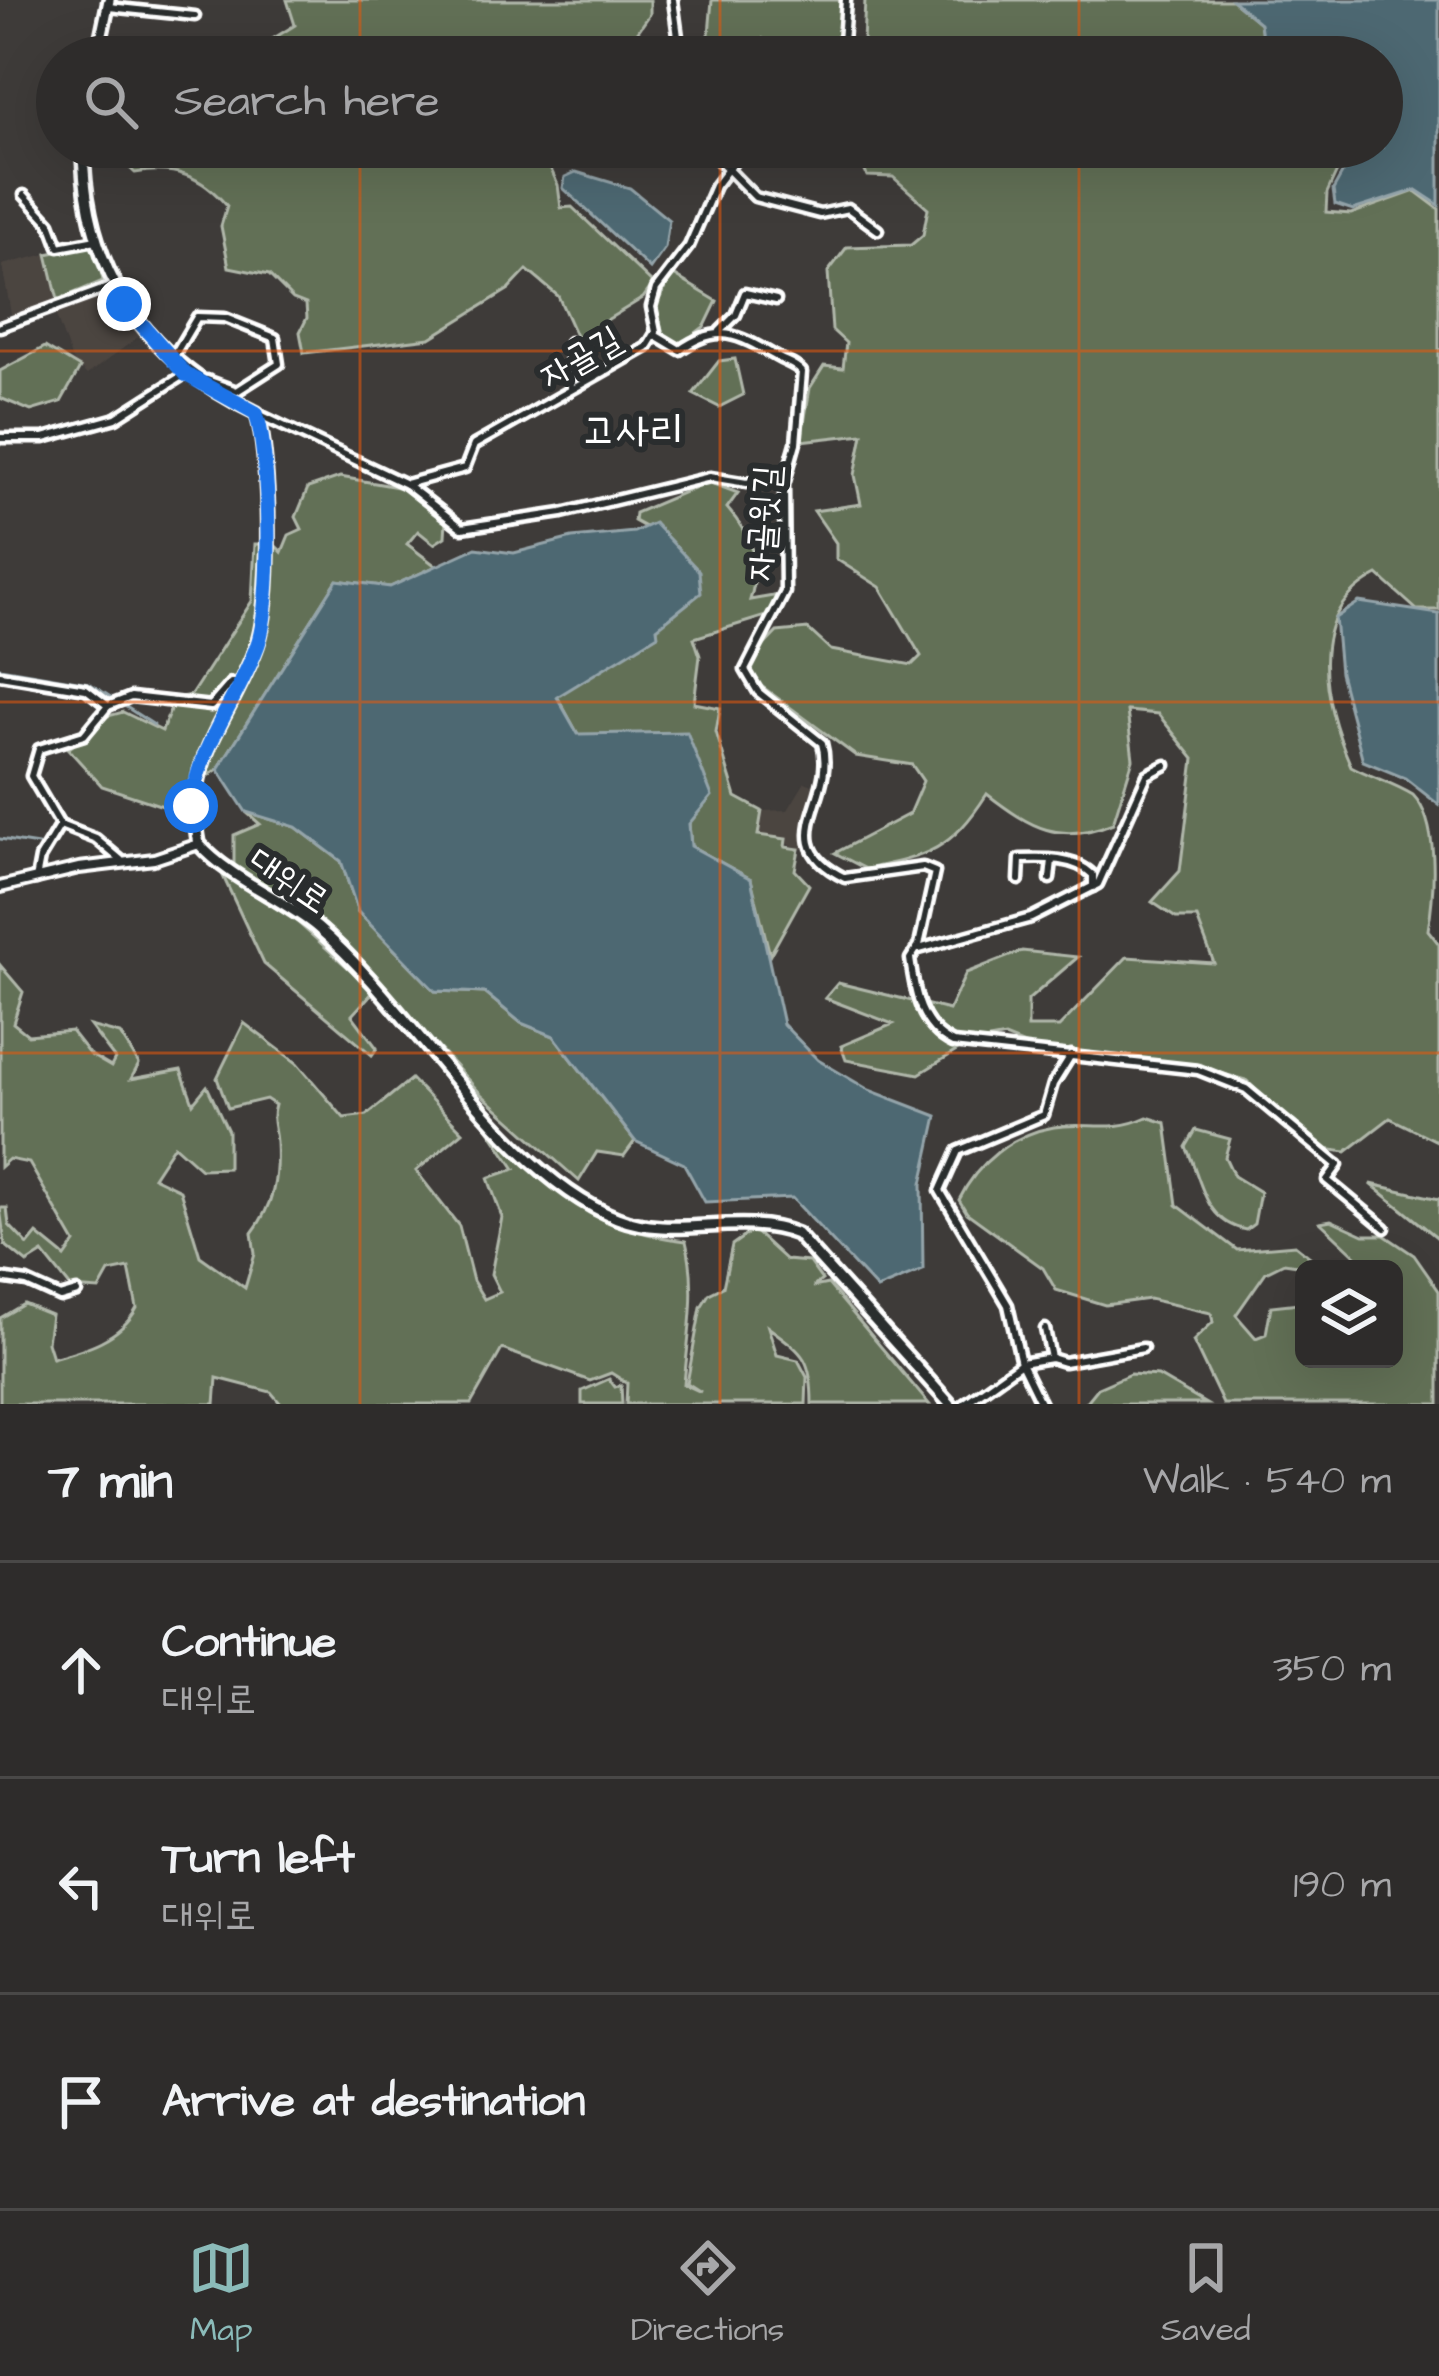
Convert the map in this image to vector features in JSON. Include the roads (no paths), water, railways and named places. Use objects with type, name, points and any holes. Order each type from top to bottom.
[{"type":"main road","points":[[102,36],[109,3]]},
{"type":"main road","points":[[87,168],[112,286],[185,374],[256,413]]},
{"type":"main road","name":"대위로","points":[[256,413],[266,445],[263,616],[241,683],[194,782],[191,806],[199,844],[344,952],[536,1166],[625,1221],[664,1227],[769,1223],[797,1234],[950,1404]]},
{"type":"street","points":[[673,0],[678,36]]},
{"type":"street","points":[[843,36],[845,0]]},
{"type":"street","points":[[109,3],[195,16]]},
{"type":"street","points":[[727,170],[755,197],[774,205],[820,214],[840,206],[878,230]]},
{"type":"street","name":"자골길","points":[[406,484],[465,468],[475,445],[647,347],[655,335],[650,307],[656,289],[695,236],[727,170]]},
{"type":"street","points":[[25,195],[50,223],[59,247],[100,239]]},
{"type":"street","points":[[0,323],[12,323],[112,286]]},
{"type":"street","points":[[655,335],[680,350],[700,335],[720,331],[736,315],[746,293],[776,300]]},
{"type":"street","points":[[172,359],[197,317],[225,318],[275,338],[279,364],[237,391],[204,379],[199,382]]},
{"type":"street","name":"자골윗길","points":[[720,331],[751,340],[802,372],[796,443],[786,472],[785,592],[747,658],[747,680],[822,743],[824,777],[808,839],[814,857],[845,878],[923,867],[935,872],[911,970],[933,1033],[953,1043],[1071,1055]]},
{"type":"street","points":[[569,392],[574,377],[570,342]]},
{"type":"street","points":[[0,438],[44,438],[116,418],[185,374]]},
{"type":"street","points":[[256,413],[406,484],[462,528],[562,513],[710,477],[747,483],[786,472]]},
{"type":"street","points":[[0,674],[86,689],[114,704]]},
{"type":"street","points":[[124,864],[96,838],[60,825],[36,788],[34,757],[39,749],[85,735],[114,704],[130,697],[211,706],[232,683],[241,683]]},
{"type":"street","points":[[916,949],[1031,918],[1093,886],[1148,775],[1166,765]]},
{"type":"street","points":[[36,879],[40,858],[60,825]]},
{"type":"street","points":[[0,887],[124,864],[199,844]]},
{"type":"street","points":[[1019,880],[1020,859],[1052,860],[1085,866],[1094,875],[1093,886]]},
{"type":"street","points":[[1050,879],[1052,860]]},
{"type":"street","points":[[1041,1404],[1021,1363],[1008,1305],[940,1191],[958,1150],[1044,1115],[1053,1084],[1071,1055],[1198,1070],[1232,1081],[1337,1165],[1327,1180],[1385,1228]]},
{"type":"street","points":[[0,1278],[27,1282],[60,1297],[77,1292]]},
{"type":"street","points":[[1045,1329],[1051,1358]]},
{"type":"street","points":[[964,1404],[1021,1363],[1051,1358],[1064,1362],[1142,1348]]},
{"type":"water","points":[[1232,0],[1439,0],[1439,205],[1416,190],[1353,210],[1335,204],[1333,190],[1345,168],[1403,168],[1403,36],[1262,36],[1260,23]]},
{"type":"water","points":[[576,172],[630,188],[669,220],[665,248],[650,269],[563,188],[565,177]]},
{"type":"water","points":[[654,523],[699,571],[701,593],[657,628],[658,635],[557,697],[578,734],[687,732],[712,796],[689,824],[691,846],[751,879],[783,1024],[818,1060],[869,1090],[937,1116],[922,1184],[923,1270],[877,1289],[792,1198],[705,1202],[684,1164],[635,1141],[554,1036],[521,1023],[485,993],[435,991],[358,912],[341,861],[296,827],[246,812],[218,769],[337,580],[390,587],[476,548],[514,553],[572,538],[634,532]]},
{"type":"water","points":[[1359,602],[1439,614],[1439,805],[1405,778],[1363,761],[1340,673],[1335,618]]},
{"type":"waterway","points":[[0,668],[89,683],[154,725]]},
{"type":"waterway","points":[[0,839],[38,845]]},
{"type":"district","name":"고사리","points":[[633,429]]}]
